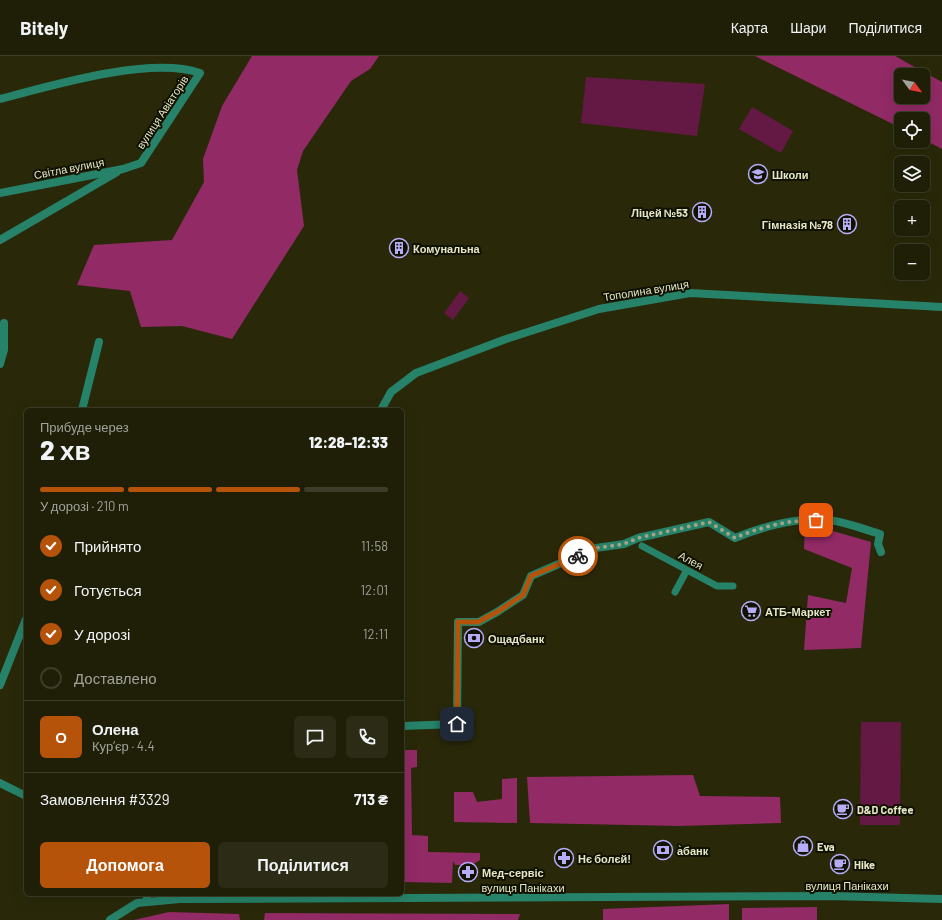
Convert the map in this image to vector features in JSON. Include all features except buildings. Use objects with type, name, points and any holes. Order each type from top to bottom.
[{"type":"street","name":"вулиця Авіаторів","points":[[0,100],[118,68],[173,65],[186,66],[200,73],[142,163]]},
{"type":"street","name":"Світла вулиця","points":[[0,193],[123,169],[142,163]]},
{"type":"street","points":[[0,240],[123,169]]},
{"type":"street","name":"Тополина вулиця","points":[[382,408],[391,392],[416,373],[506,339],[599,309],[690,293],[942,307]]},
{"type":"street","points":[[0,364],[4,350],[4,323]]},
{"type":"street","points":[[82,408],[99,342]]},
{"type":"street","points":[[404,726],[457,724],[458,622],[478,622],[497,612],[523,595],[531,576],[596,548],[624,544],[638,538],[709,522],[735,538],[752,530],[804,520],[829,520],[880,534],[878,544],[881,552]]},
{"type":"street","name":"Алея","points":[[642,546],[717,586],[733,586]]},
{"type":"street","points":[[675,592],[687,570]]},
{"type":"street","points":[[0,685],[24,624]]},
{"type":"street","points":[[0,783],[24,795]]},
{"type":"street","name":"вулиця Панікахи","points":[[110,920],[127,908],[147,897],[180,899],[234,897],[383,896],[857,896],[942,899]]},
{"type":"shaded area","points":[[252,56],[379,56],[370,69],[351,81],[303,151],[297,170],[304,226],[232,339],[182,326],[141,327],[130,291],[77,285],[94,245],[172,240],[204,182],[203,159],[222,106]]},
{"type":"shaded area","points":[[755,56],[895,56],[917,68],[894,68],[894,104],[930,104],[930,75],[942,82],[942,149],[930,143],[930,112],[894,112],[894,125]]},
{"type":"shaded area","points":[[586,77],[705,84],[697,136],[581,123]]},
{"type":"shaded area","points":[[752,107],[793,131],[781,153],[739,129]]},
{"type":"shaded area","points":[[460,291],[469,298],[453,320],[444,313]]},
{"type":"shaded area","points":[[805,523],[871,542],[861,648],[804,650],[808,595],[846,603],[852,568],[804,549]]},
{"type":"shaded area","points":[[861,722],[901,722],[900,825],[860,825]]},
{"type":"shaded area","points":[[404,750],[417,750],[417,767],[411,768],[412,835],[428,836],[428,852],[480,853],[480,860],[472,865],[455,865],[453,861],[452,883],[404,882]]},
{"type":"shaded area","points":[[693,775],[700,796],[780,797],[781,823],[680,826],[530,823],[527,777]]},
{"type":"shaded area","points":[[517,778],[517,823],[454,822],[454,792],[473,792],[477,802],[502,799],[502,779]]},
{"type":"shaded area","points":[[729,904],[729,920],[603,920],[603,909]]},
{"type":"shaded area","points":[[817,907],[817,920],[742,920],[742,908]]},
{"type":"shaded area","points":[[169,912],[239,914],[240,920],[134,920]]},
{"type":"shaded area","points":[[265,913],[520,914],[518,920],[264,920]]},
{"type":"way so far","points":[[578,556],[596,548],[624,544],[638,538],[709,522],[735,538],[752,530],[804,520],[816,520]]},
{"type":"place","name":"Школи","points":[[758,174]]},
{"type":"place","name":"Ліцей №53","points":[[702,212]]},
{"type":"place","name":"Гімназія №78","points":[[847,224]]},
{"type":"place","name":"Комунальна","points":[[399,248]]},
{"type":"place","name":"АТБ-Маркет","points":[[751,611]]},
{"type":"place","name":"Ощадбанк","points":[[474,638]]},
{"type":"place","name":"D&D Coffee","points":[[843,809]]},
{"type":"place","name":"Eva","points":[[803,846]]},
{"type":"place","name":"а̀банк","points":[[663,850]]},
{"type":"place","name":"Нє болєй!","points":[[564,858]]},
{"type":"place","name":"Hike","points":[[840,864]]},
{"type":"place","name":"Мед-сервіс","points":[[468,872]]},
{"type":"route","points":[[457,724],[458,622],[478,622],[497,612],[523,595],[531,576],[578,556]]}]
